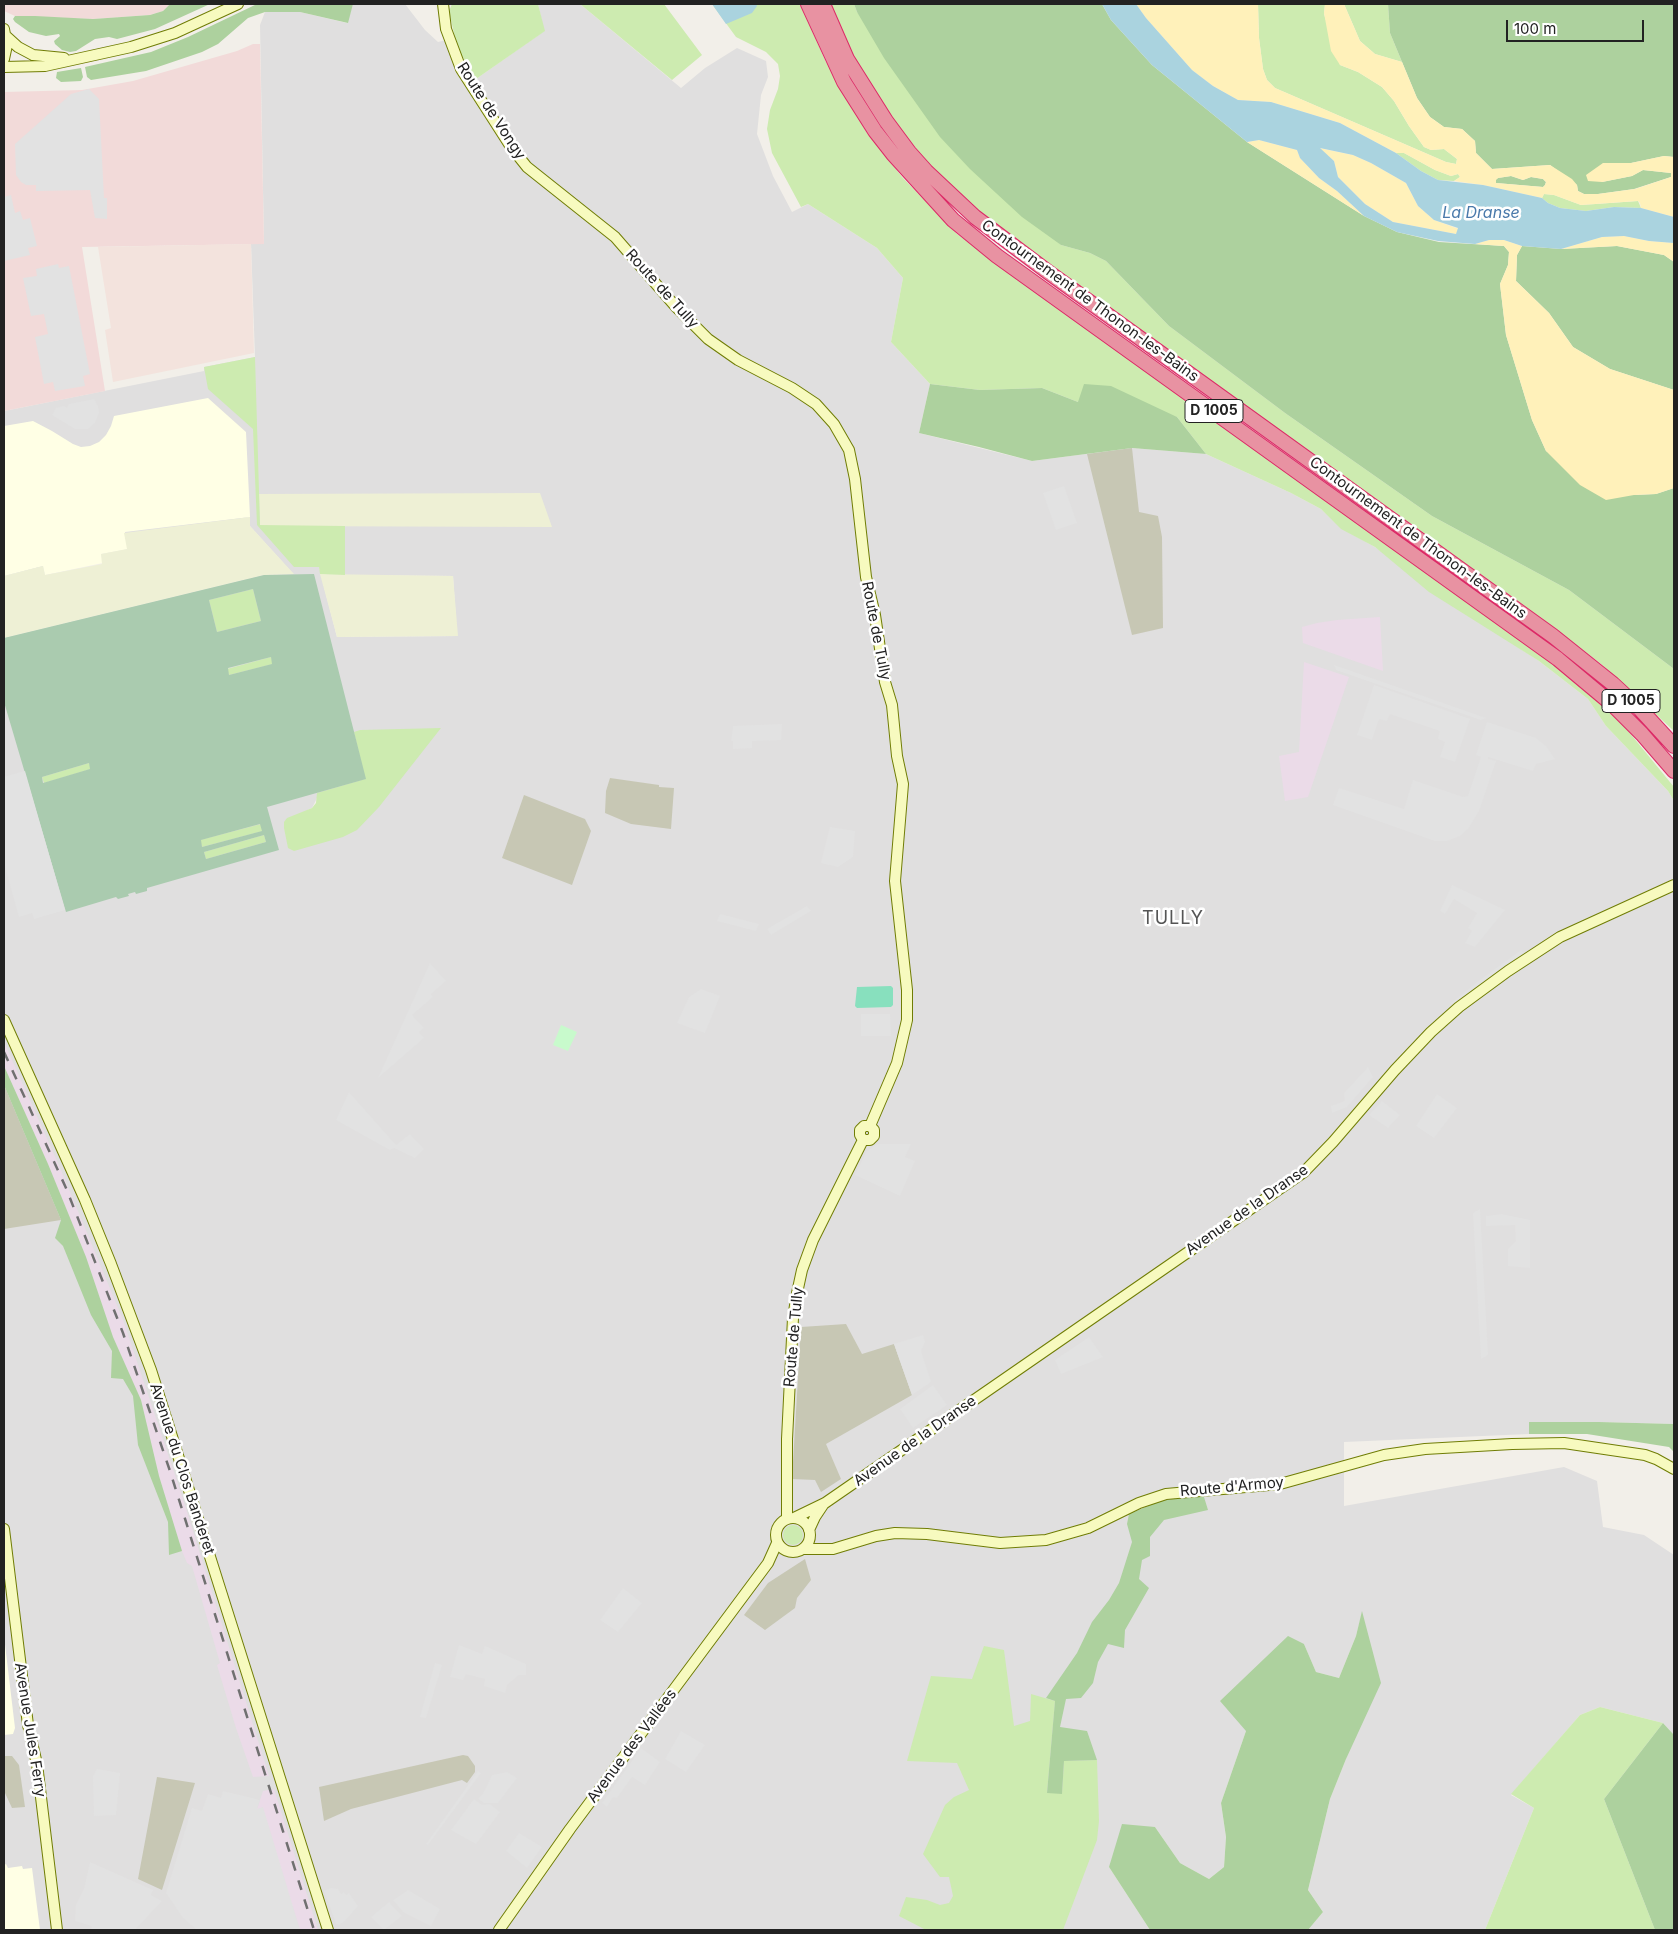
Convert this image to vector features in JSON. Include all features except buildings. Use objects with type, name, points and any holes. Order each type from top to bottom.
[{"type":"highway","name":"Contournement de Thonon-les-Bains","points":[[808,4],[844,82],[872,125],[893,154],[953,220],[997,256],[1558,659],[1613,705],[1674,771]]},
{"type":"highway","name":"Contournement de Thonon-les-Bains","points":[[822,4],[847,59],[886,121],[926,171],[970,213],[1041,267],[1553,636],[1613,684],[1640,709],[1674,746]]},
{"type":"main road","points":[[4,67],[45,66],[146,43],[189,27],[238,4]]},
{"type":"main road","name":"Route de Vongy","points":[[443,4],[446,29],[461,69],[511,147],[527,167],[592,216],[615,237]]},
{"type":"main road","points":[[5,33],[18,47],[32,55],[75,59]]},
{"type":"main road","points":[[4,59],[7,49],[5,33]]},
{"type":"main road","name":"Route de Tully","points":[[615,237],[676,307],[708,339],[738,360],[792,388],[816,404],[834,424],[843,438],[851,458],[855,479],[866,577],[875,614],[885,682],[892,705],[897,756],[903,784],[895,881],[907,990],[907,1020],[897,1063],[870,1126],[874,1130],[873,1138],[863,1140],[813,1240],[802,1270],[793,1318],[787,1439],[791,1518]]},
{"type":"main road","name":"Avenue de la Dranse","points":[[791,1518],[825,1503],[1304,1172],[1323,1154],[1412,1052],[1452,1013],[1538,950],[1560,936],[1674,885]]},
{"type":"main road","name":"Avenue du Clos Banderet","points":[[4,1020],[85,1200],[151,1370],[328,1930]]},
{"type":"main road","name":"Route d'Armoy","points":[[803,1549],[833,1549],[876,1536],[901,1533],[932,1534],[1000,1543],[1046,1540],[1088,1528],[1148,1499],[1166,1494],[1280,1484],[1318,1475],[1384,1455],[1411,1450],[1564,1443],[1645,1456],[1656,1459],[1674,1469]]},
{"type":"main road","name":"Avenue de la Dranse","points":[[810,1533],[815,1516],[825,1503]]},
{"type":"main road","points":[[810,1533],[808,1543],[803,1549],[795,1553],[781,1549],[777,1543],[775,1533],[782,1522],[791,1518],[804,1522],[810,1533],[824,1548]]},
{"type":"main road","name":"Avenue Jules Ferry","points":[[4,1529],[28,1725],[36,1764],[57,1930]]},
{"type":"main road","name":"Avenue des Vallées","points":[[499,1930],[581,1814],[768,1564],[777,1543]]},
{"type":"main road","name":"Avenue des Vallées","points":[[768,1564],[788,1552]]},
{"type":"shaded area","points":[[4,4],[170,4],[163,11],[150,15],[93,19],[15,16],[4,11]]},
{"type":"shaded area","points":[[353,4],[405,4],[425,30],[438,42],[455,38],[460,53],[476,79],[544,31],[538,4],[580,4],[681,88],[705,68],[737,48],[766,61],[768,77],[761,95],[757,134],[773,176],[792,212],[808,204],[877,248],[903,278],[891,342],[930,384],[919,433],[1032,461],[1132,448],[1206,454],[1291,493],[1321,509],[1341,528],[1375,547],[1486,626],[1539,661],[1588,699],[1606,726],[1668,791],[1674,801],[1674,1424],[1530,1422],[1529,1434],[1344,1442],[1344,1506],[1564,1467],[1597,1481],[1603,1527],[1644,1535],[1674,1555],[1674,1735],[1663,1723],[1600,1707],[1580,1715],[1511,1795],[1534,1808],[1485,1930],[1308,1930],[1323,1912],[1308,1890],[1330,1799],[1346,1759],[1362,1613],[1356,1636],[1339,1678],[1316,1672],[1304,1644],[1246,1731],[1221,1803],[1226,1837],[1224,1867],[1209,1879],[1180,1863],[1155,1827],[1109,1867],[1150,1930],[4,1930],[4,638],[264,575],[293,574],[250,526],[249,517],[4,576],[4,411],[204,371],[204,367],[255,357],[251,244],[264,244],[260,25],[265,12],[275,11],[300,12],[347,23]],"holes":[[[294,526],[345,526],[345,575],[453,576],[457,636],[337,637],[319,567]],[[317,798],[343,837],[308,810],[312,808]]]},
{"type":"shaded area","points":[[253,44],[260,44],[264,244],[82,247],[105,391],[4,411],[4,92],[82,90],[133,81],[237,51]]},
{"type":"shaded area","points":[[89,89],[99,99],[104,198],[107,198],[107,219],[95,218],[90,190],[36,191],[36,185],[26,185],[16,175],[15,144],[71,94]]},
{"type":"shaded area","points":[[11,195],[15,213],[20,211],[23,220],[30,218],[37,246],[28,248],[30,255],[4,261],[4,197]]},
{"type":"shaded area","points":[[251,244],[254,353],[113,382],[105,330],[111,328],[98,247]]},
{"type":"shaded area","points":[[58,264],[59,268],[69,266],[90,374],[83,376],[85,386],[55,391],[53,382],[44,384],[35,337],[48,334],[44,314],[31,316],[23,278],[37,276],[36,269]]},
{"type":"shaded area","points":[[208,398],[246,432],[250,517],[125,532],[128,549],[101,554],[103,563],[45,575],[43,566],[4,576],[4,426],[33,421],[73,444],[81,447],[90,446],[99,442],[106,435],[114,416]]},
{"type":"shaded area","points":[[94,399],[99,413],[95,423],[88,429],[75,429],[52,415],[56,408],[64,406],[67,408],[69,404]]},
{"type":"shaded area","points":[[1132,448],[1139,512],[1158,516],[1162,537],[1163,628],[1132,635],[1087,454]]},
{"type":"shaded area","points":[[1064,486],[1077,523],[1056,530],[1043,493]]},
{"type":"shaded area","points":[[540,493],[552,527],[260,526],[259,494]]},
{"type":"shaded area","points":[[250,517],[250,526],[294,574],[264,575],[4,638],[4,576],[43,566],[45,575],[102,564],[101,554],[127,549],[124,533]]},
{"type":"shaded area","points":[[314,574],[366,779],[267,807],[279,850],[147,888],[147,891],[136,894],[135,892],[128,894],[129,896],[118,899],[116,897],[66,912],[4,702],[4,638],[264,575]],"holes":[[[253,589],[261,621],[217,632],[209,600]],[[271,657],[272,664],[229,675],[228,668]],[[89,763],[90,769],[43,783],[42,777]],[[260,824],[262,831],[202,847],[201,840]],[[264,835],[266,842],[206,859],[204,852]]]},
{"type":"shaded area","points":[[320,574],[453,576],[458,636],[337,637]]},
{"type":"shaded area","points":[[1380,617],[1383,671],[1303,643],[1302,627],[1337,620]]},
{"type":"shaded area","points":[[1304,662],[1349,677],[1308,797],[1285,801],[1279,756],[1299,752]]},
{"type":"shaded area","points":[[1334,665],[1486,718],[1481,720],[1336,670]]},
{"type":"shaded area","points":[[1374,685],[1470,719],[1455,762],[1440,757],[1445,742],[1438,739],[1440,731],[1390,714],[1387,721],[1379,719],[1372,740],[1357,735]]},
{"type":"shaded area","points":[[1487,722],[1536,738],[1546,746],[1555,759],[1536,764],[1533,771],[1488,757],[1488,759],[1496,761],[1479,811],[1468,829],[1460,836],[1447,841],[1435,841],[1333,805],[1339,788],[1404,809],[1413,780],[1463,797],[1468,796],[1481,757],[1476,755]]},
{"type":"shaded area","points":[[782,724],[781,740],[752,741],[752,748],[733,749],[733,741],[731,741],[733,726]]},
{"type":"shaded area","points":[[25,771],[65,910],[34,919],[32,913],[19,917],[4,863],[4,777]]},
{"type":"shaded area","points":[[610,778],[674,788],[671,829],[631,824],[605,813],[606,791]]},
{"type":"shaded area","points":[[524,795],[585,819],[591,831],[572,885],[502,858]]},
{"type":"shaded area","points":[[830,827],[855,831],[853,857],[838,867],[821,863]]},
{"type":"shaded area","points":[[1452,885],[1505,910],[1475,947],[1465,943],[1472,931],[1468,928],[1477,913],[1454,899],[1445,914],[1440,911]]},
{"type":"shaded area","points":[[807,906],[811,911],[771,935],[767,929]]},
{"type":"shaded area","points":[[720,914],[759,924],[756,931],[717,921]]},
{"type":"shaded area","points":[[1521,950],[1524,953],[1452,1005],[1451,1003],[1477,982]]},
{"type":"shaded area","points":[[430,963],[446,981],[431,994],[433,997],[412,1015],[424,1028],[419,1032],[424,1038],[378,1078]]},
{"type":"shaded area","points":[[701,989],[720,996],[705,1033],[677,1023],[689,997]]},
{"type":"shaded area","points":[[861,1014],[890,1014],[891,1036],[861,1036]]},
{"type":"shaded area","points":[[4,1042],[61,1170],[123,1320],[183,1499],[269,1776],[253,1777],[217,1665],[220,1663],[192,1566],[187,1563],[182,1551],[159,1476],[141,1400],[113,1337],[86,1257],[48,1164],[4,1066]]},
{"type":"shaded area","points":[[1368,1067],[1373,1077],[1347,1107],[1332,1113],[1331,1106],[1345,1101],[1344,1093]]},
{"type":"shaded area","points":[[4,1085],[61,1220],[4,1229]]},
{"type":"shaded area","points":[[349,1092],[396,1145],[410,1134],[424,1149],[415,1158],[394,1148],[390,1150],[336,1120]]},
{"type":"shaded area","points":[[1437,1094],[1457,1108],[1434,1138],[1416,1126]]},
{"type":"shaded area","points":[[1382,1101],[1400,1115],[1388,1128],[1369,1115]]},
{"type":"shaded area","points":[[877,1144],[911,1144],[905,1157],[915,1161],[900,1196],[855,1175],[867,1151]]},
{"type":"shaded area","points":[[1480,1209],[1488,1355],[1481,1359],[1473,1213]]},
{"type":"shaded area","points":[[1501,1214],[1530,1220],[1530,1268],[1508,1266],[1508,1249],[1516,1241],[1515,1225],[1486,1226],[1486,1216]]},
{"type":"shaded area","points":[[846,1324],[862,1354],[894,1344],[912,1395],[826,1444],[841,1479],[821,1492],[815,1480],[792,1479],[801,1327]]},
{"type":"shaded area","points":[[923,1335],[925,1342],[921,1351],[931,1382],[912,1395],[894,1344]]},
{"type":"shaded area","points":[[1089,1337],[1103,1357],[1061,1374],[1055,1360]]},
{"type":"shaded area","points":[[933,1385],[947,1405],[913,1428],[900,1409]]},
{"type":"shaded area","points":[[805,1559],[811,1580],[797,1598],[795,1608],[765,1630],[744,1615],[768,1583]]},
{"type":"shaded area","points":[[623,1588],[642,1603],[618,1632],[600,1620]]},
{"type":"shaded area","points":[[4,1636],[15,1728],[13,1734],[4,1735]]},
{"type":"shaded area","points":[[459,1645],[482,1654],[485,1646],[526,1664],[526,1675],[519,1675],[507,1685],[505,1693],[484,1686],[485,1679],[466,1674],[463,1680],[450,1677]]},
{"type":"shaded area","points":[[435,1663],[442,1665],[426,1718],[420,1717]]},
{"type":"shaded area","points":[[681,1731],[705,1745],[686,1772],[665,1759]]},
{"type":"shaded area","points":[[641,1748],[660,1762],[645,1785],[632,1777],[617,1798],[613,1797],[607,1807],[602,1803]]},
{"type":"shaded area","points":[[463,1755],[468,1756],[475,1766],[475,1772],[467,1783],[462,1780],[351,1809],[324,1821],[319,1787]]},
{"type":"shaded area","points":[[4,1756],[12,1756],[19,1765],[25,1807],[12,1808],[5,1793]]},
{"type":"shaded area","points":[[97,1769],[120,1773],[116,1815],[94,1816],[93,1776]]},
{"type":"shaded area","points":[[478,1771],[481,1773],[428,1845],[426,1844]]},
{"type":"shaded area","points":[[507,1772],[517,1778],[498,1803],[484,1803],[478,1799],[484,1792],[492,1775]]},
{"type":"shaded area","points":[[157,1777],[195,1783],[162,1890],[138,1879]]},
{"type":"shaded area","points":[[274,1789],[318,1930],[300,1930],[257,1809],[263,1791]]},
{"type":"shaded area","points":[[223,1791],[260,1800],[257,1809],[263,1807],[300,1930],[197,1930],[183,1918],[166,1893],[192,1808],[202,1811],[208,1794],[221,1798]]},
{"type":"shaded area","points":[[474,1799],[482,1805],[490,1804],[500,1812],[476,1844],[451,1830]]},
{"type":"shaded area","points":[[519,1833],[542,1847],[527,1868],[506,1851]]},
{"type":"shaded area","points":[[90,1862],[153,1890],[151,1895],[162,1901],[135,1930],[91,1930],[92,1926],[75,1921],[76,1905],[84,1889]]},
{"type":"shaded area","points":[[6,1864],[8,1868],[22,1866],[23,1869],[32,1868],[40,1930],[4,1930],[4,1865]]},
{"type":"shaded area","points":[[331,1888],[338,1889],[341,1894],[344,1892],[346,1895],[349,1893],[358,1906],[339,1925],[336,1924],[324,1891]]},
{"type":"shaded area","points":[[408,1890],[440,1909],[431,1926],[403,1912],[393,1900]]},
{"type":"shaded area","points":[[389,1902],[402,1916],[384,1930],[371,1917]]},
{"type":"green space","points":[[170,4],[210,4],[155,29],[117,39],[109,37],[95,39],[76,51],[70,52],[62,50],[55,44],[54,41],[60,36],[59,34],[46,36],[29,32],[13,19],[15,16],[93,19],[150,15],[163,11]]},
{"type":"green space","points":[[257,4],[353,4],[348,23],[300,12],[265,12],[248,18],[218,44],[202,52],[146,71],[91,80],[87,77],[85,67],[151,52],[188,37]]},
{"type":"green space","points":[[452,4],[538,4],[545,31],[476,79],[460,53],[455,38],[449,11]]},
{"type":"green space","points":[[580,4],[664,4],[702,55],[672,80]]},
{"type":"green space","points":[[712,4],[800,4],[826,62],[867,133],[903,178],[957,234],[1103,341],[1546,656],[1615,715],[1674,787],[1674,801],[1668,791],[1606,726],[1588,699],[1539,661],[1429,592],[1375,547],[1341,529],[1321,509],[1206,454],[1177,417],[1078,402],[1042,388],[980,390],[930,384],[891,342],[903,278],[877,248],[808,204],[801,207],[772,153],[767,129],[770,110],[778,89],[780,76],[778,64],[766,52],[736,37]]},
{"type":"green space","points":[[830,4],[854,4],[857,12],[1061,245],[1090,253],[1106,261],[1169,326],[1285,413],[1432,516],[1569,590],[1674,669],[1674,731],[1601,664],[1542,619],[1023,248],[976,210],[935,172],[895,122],[857,64]]},
{"type":"green space","points":[[854,4],[1102,4],[1111,20],[1152,65],[1247,142],[1364,216],[1397,232],[1439,242],[1504,246],[1509,252],[1508,265],[1500,284],[1506,335],[1532,420],[1546,451],[1634,495],[1656,494],[1674,488],[1674,669],[1569,590],[1432,516],[1285,413],[1169,326],[1106,261],[1090,253],[1061,245],[1022,217],[970,169],[940,137],[884,58]]},
{"type":"green space","points":[[1258,4],[1325,4],[1324,14],[1340,65],[1358,72],[1382,87],[1394,101],[1424,147],[1431,150],[1444,149],[1457,159],[1456,164],[1446,162],[1275,88],[1267,80],[1263,69],[1259,38]]},
{"type":"green space","points":[[1344,4],[1388,4],[1390,33],[1402,62],[1375,54],[1360,41]]},
{"type":"green space","points":[[1388,4],[1674,4],[1674,157],[1664,156],[1631,163],[1603,163],[1602,182],[1632,176],[1643,170],[1671,173],[1671,177],[1634,189],[1584,194],[1578,191],[1577,185],[1550,165],[1492,169],[1476,153],[1475,141],[1462,129],[1444,127],[1430,117],[1417,98],[1390,33]]},
{"type":"green space","points":[[81,68],[83,77],[81,81],[61,82],[56,78],[57,72]]},
{"type":"green space","points":[[1396,153],[1404,153],[1435,170],[1451,176],[1458,174],[1460,177],[1454,181],[1438,180],[1421,171]]},
{"type":"green space","points":[[1511,176],[1523,180],[1531,177],[1543,179],[1546,182],[1543,187],[1496,183],[1495,180],[1498,178]]},
{"type":"green space","points":[[1544,194],[1554,195],[1581,205],[1638,201],[1641,208],[1614,207],[1586,211],[1560,208],[1542,198]]},
{"type":"green space","points":[[1522,246],[1561,249],[1617,246],[1664,255],[1674,262],[1674,390],[1610,369],[1573,347],[1549,313],[1516,281],[1517,255]]},
{"type":"green space","points":[[255,357],[260,525],[345,526],[345,575],[320,574],[319,567],[294,567],[257,525],[253,429],[208,389],[204,367]]},
{"type":"green space","points":[[930,384],[980,390],[1042,388],[1078,402],[1084,384],[1111,386],[1177,417],[1206,454],[1132,448],[1032,461],[919,433]]},
{"type":"green space","points":[[253,589],[261,621],[217,632],[209,600]]},
{"type":"green space","points":[[271,657],[273,664],[229,675],[227,669]]},
{"type":"green space","points":[[441,728],[379,807],[357,830],[343,837],[294,851],[288,848],[284,828],[284,822],[287,818],[312,808],[316,803],[317,793],[365,779],[354,732],[360,730]]},
{"type":"green space","points":[[89,763],[91,769],[44,783],[42,777]]},
{"type":"green space","points":[[261,824],[263,831],[202,847],[200,840]]},
{"type":"green space","points":[[264,835],[266,842],[206,859],[204,852]]},
{"type":"green space","points":[[891,986],[893,988],[893,1005],[891,1007],[857,1008],[855,1006],[857,987]]},
{"type":"green space","points":[[561,1025],[577,1032],[568,1051],[553,1045]]},
{"type":"green space","points":[[4,1066],[48,1164],[86,1257],[113,1337],[141,1400],[159,1476],[182,1551],[169,1555],[168,1522],[138,1445],[133,1396],[123,1379],[111,1378],[112,1351],[91,1315],[63,1246],[55,1238],[61,1220],[4,1085]]},
{"type":"green space","points":[[1529,1422],[1674,1424],[1674,1452],[1669,1447],[1587,1434],[1529,1434]]},
{"type":"green space","points":[[1183,1497],[1204,1497],[1208,1510],[1164,1520],[1150,1537],[1150,1556],[1142,1560],[1139,1579],[1149,1588],[1125,1630],[1124,1648],[1108,1644],[1098,1662],[1093,1683],[1081,1698],[1066,1699],[1060,1727],[1087,1731],[1097,1760],[1064,1761],[1062,1794],[1047,1793],[1055,1701],[1046,1698],[1077,1653],[1092,1622],[1119,1583],[1132,1542],[1127,1524],[1129,1514],[1160,1501]]},
{"type":"green space","points":[[793,1525],[800,1528],[803,1535],[800,1542],[793,1545],[786,1542],[783,1535],[786,1528]]},
{"type":"green space","points":[[1362,1611],[1381,1683],[1330,1799],[1308,1890],[1323,1912],[1308,1930],[1150,1930],[1109,1867],[1122,1824],[1155,1827],[1180,1863],[1209,1879],[1224,1867],[1226,1837],[1221,1803],[1246,1731],[1220,1701],[1288,1636],[1304,1644],[1316,1672],[1339,1678],[1356,1636]]},
{"type":"green space","points":[[984,1646],[1004,1650],[1014,1726],[1030,1721],[1031,1694],[1055,1701],[1047,1793],[1062,1793],[1064,1761],[1097,1760],[1099,1821],[1097,1840],[1063,1930],[926,1930],[899,1916],[906,1897],[927,1900],[940,1905],[949,1903],[953,1896],[949,1877],[940,1877],[923,1854],[945,1805],[954,1797],[969,1790],[957,1763],[907,1761],[931,1676],[972,1679]]},
{"type":"green space","points":[[1600,1707],[1663,1723],[1604,1799],[1655,1930],[1485,1930],[1534,1808],[1511,1794],[1580,1715]]},
{"type":"green space","points":[[1663,1723],[1674,1735],[1674,1930],[1655,1930],[1604,1799]]},
{"type":"sand","points":[[1136,4],[1258,4],[1259,38],[1263,69],[1267,80],[1275,88],[1446,162],[1456,164],[1457,159],[1444,149],[1431,150],[1424,147],[1394,101],[1382,87],[1358,72],[1340,65],[1331,51],[1324,13],[1325,4],[1344,4],[1360,41],[1375,54],[1402,62],[1417,98],[1430,117],[1444,127],[1462,129],[1475,141],[1476,153],[1492,169],[1550,165],[1572,179],[1577,185],[1578,191],[1584,194],[1598,194],[1635,189],[1671,177],[1671,173],[1643,170],[1632,176],[1602,182],[1588,181],[1586,175],[1603,163],[1631,163],[1664,156],[1674,157],[1674,217],[1641,208],[1638,201],[1581,205],[1554,195],[1544,194],[1542,198],[1483,185],[1454,181],[1460,177],[1458,174],[1451,176],[1435,170],[1404,153],[1396,153],[1340,123],[1271,102],[1238,100],[1213,86],[1192,70]],"holes":[[[1511,176],[1523,180],[1531,177],[1543,179],[1546,182],[1543,187],[1496,183],[1498,178]]]},
{"type":"sand","points":[[1259,140],[1297,150],[1300,158],[1319,178],[1337,191],[1364,216],[1247,142]]},
{"type":"sand","points":[[1319,148],[1353,155],[1406,183],[1418,206],[1434,220],[1459,229],[1456,234],[1393,222],[1365,204],[1338,177],[1334,161]]},
{"type":"sand","points":[[1624,236],[1674,243],[1674,262],[1664,255],[1617,246],[1561,249],[1602,237]]},
{"type":"sand","points":[[1489,240],[1504,240],[1522,246],[1517,255],[1516,281],[1549,313],[1573,347],[1610,369],[1674,390],[1674,488],[1656,494],[1634,495],[1606,500],[1580,485],[1546,451],[1532,420],[1506,335],[1500,284],[1508,265],[1509,252],[1504,246],[1475,244]]},
{"type":"water","points":[[712,4],[756,4],[757,6],[752,13],[726,24]]},
{"type":"water","name":"La Dranse","points":[[1102,4],[1136,4],[1192,70],[1213,86],[1238,100],[1271,102],[1340,123],[1396,153],[1421,171],[1438,180],[1483,185],[1542,198],[1560,208],[1586,211],[1614,207],[1641,208],[1674,217],[1674,243],[1624,236],[1602,237],[1561,249],[1522,246],[1504,240],[1489,240],[1475,244],[1438,241],[1397,232],[1364,216],[1337,191],[1319,178],[1300,158],[1297,150],[1259,140],[1247,142],[1152,65],[1111,20]],"holes":[[[1320,148],[1353,155],[1406,183],[1418,206],[1434,220],[1458,228],[1456,234],[1393,222],[1365,204],[1338,177],[1334,161]]]},
{"type":"railway","points":[[4,1052],[66,1188],[123,1333],[170,1471],[314,1930]]},
{"type":"district","name":"TULLY","points":[[1173,919]]}]
